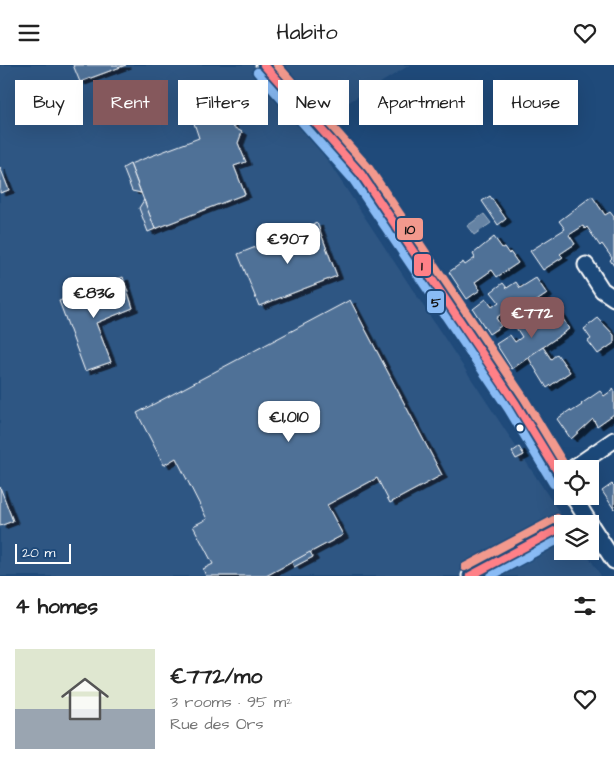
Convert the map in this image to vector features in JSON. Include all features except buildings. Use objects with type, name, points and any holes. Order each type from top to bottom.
[{"type":"street","points":[[264,65],[361,174],[554,460]]},
{"type":"street","points":[[586,265],[602,290],[614,298]]},
{"type":"street","points":[[585,460],[614,440]]},
{"type":"street","points":[[470,576],[554,531]]},
{"type":"street","points":[[599,537],[614,561]]},
{"type":"shaded area","points":[[0,65],[410,65],[385,80],[359,80],[359,96],[349,102],[349,80],[278,80],[278,125],[311,125],[306,128],[561,515],[554,515],[554,560],[591,560],[601,576],[0,576]]},
{"type":"shaded area","points":[[484,214],[491,223],[474,235],[467,226]]},
{"type":"transit line","name":"1","points":[[264,65],[361,174],[516,404],[554,466]]},
{"type":"transit line","name":"10","points":[[277,65],[369,168],[524,398],[562,460]]},
{"type":"transit line","name":"5","points":[[257,72],[353,180],[508,409],[553,484]]},
{"type":"transit line","name":"10","points":[[465,567],[554,520]]},
{"type":"transit line","name":"1","points":[[470,576],[554,531]]},
{"type":"transit line","name":"5","points":[[491,576],[554,542]]}]
